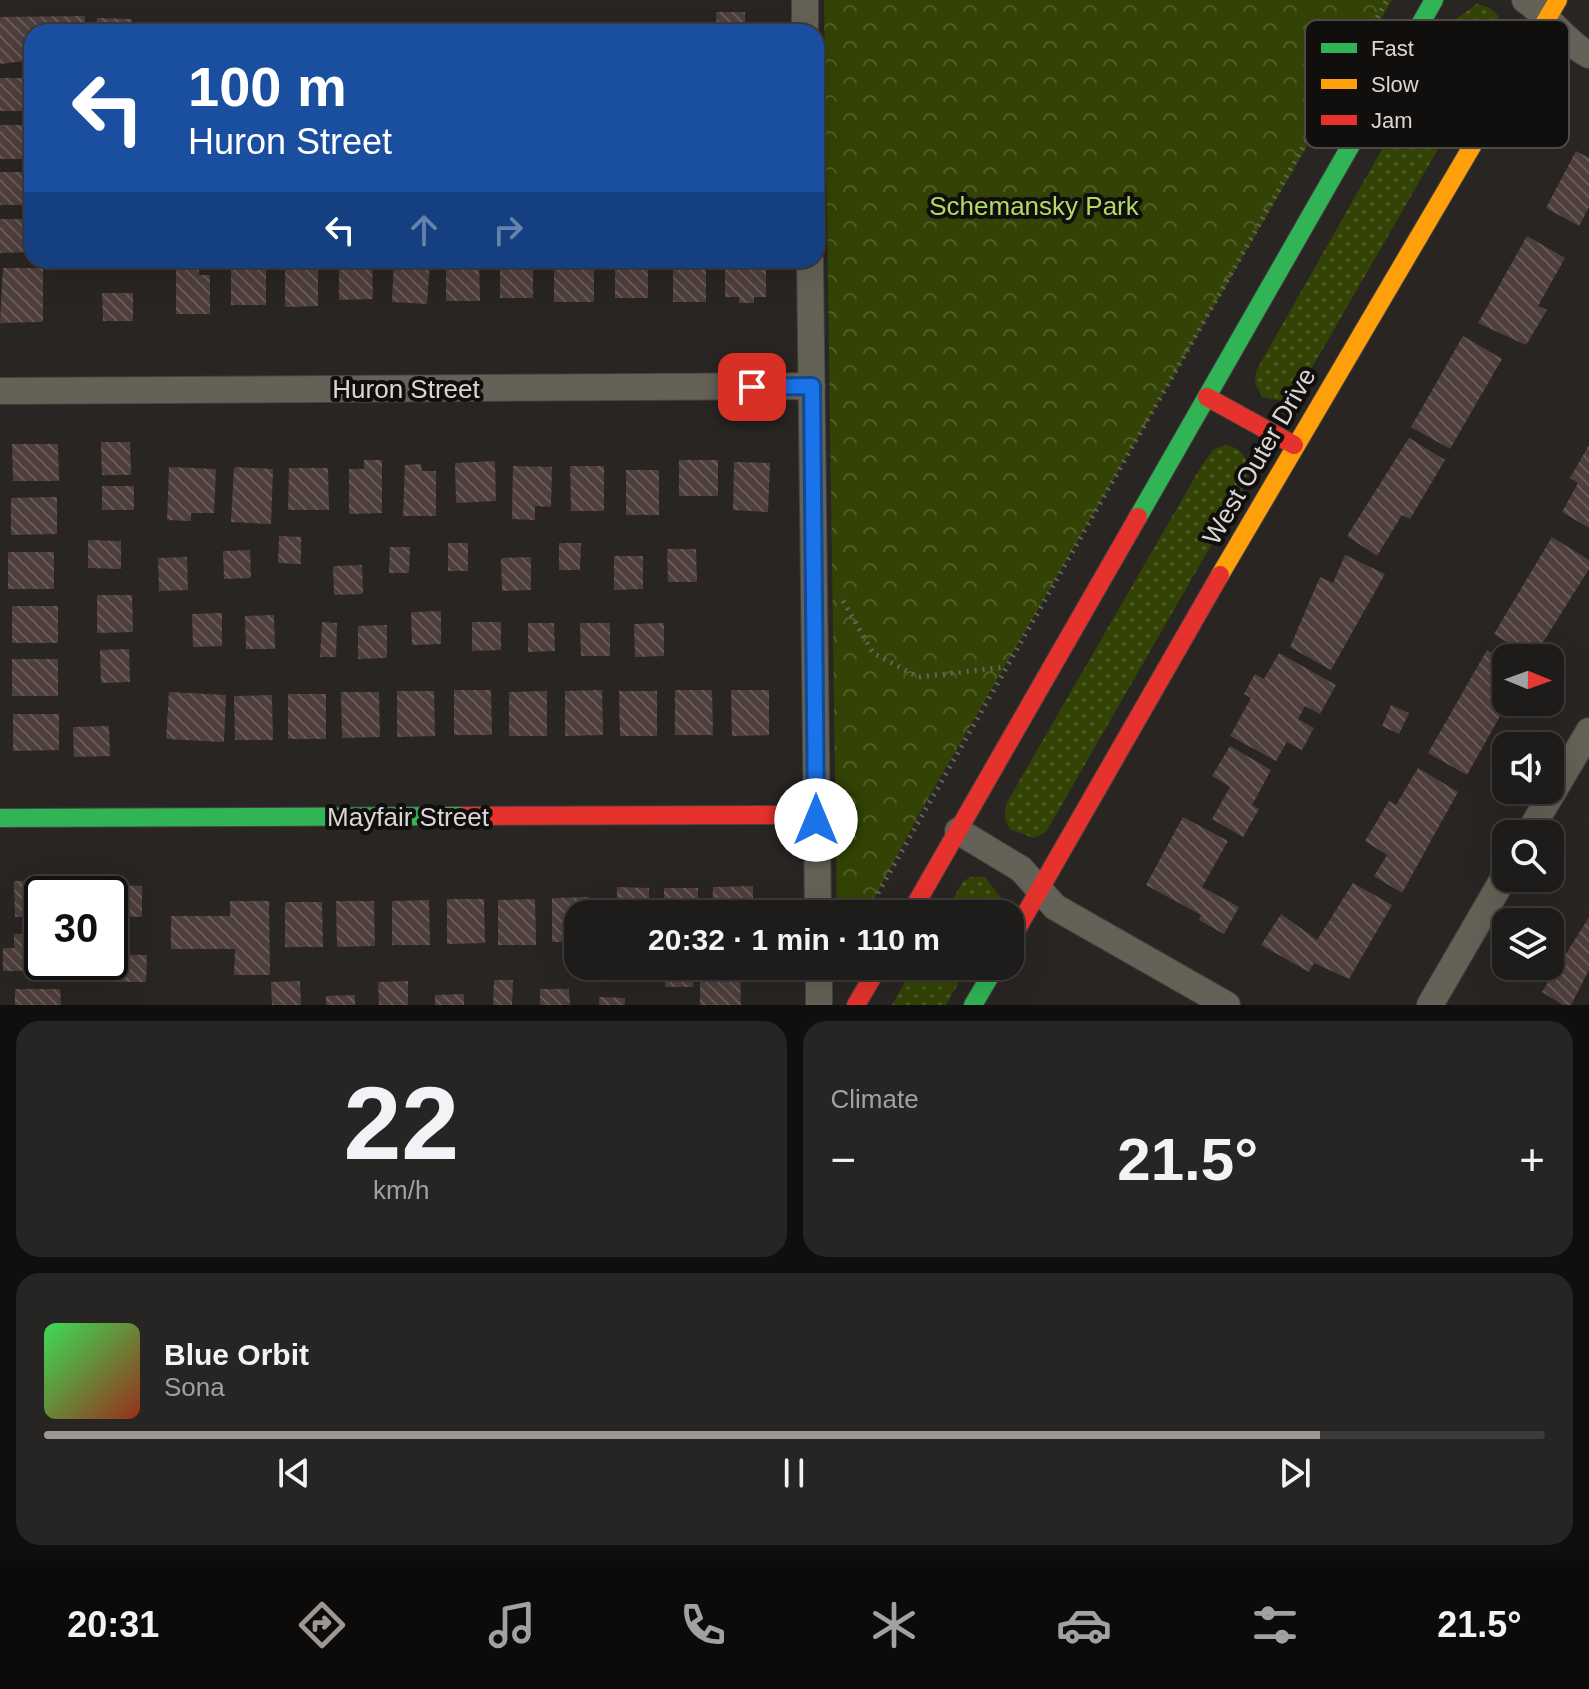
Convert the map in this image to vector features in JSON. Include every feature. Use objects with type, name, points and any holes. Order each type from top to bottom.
[{"type":"main road","points":[[1423,20],[1434,0]]},
{"type":"main road","points":[[918,900],[1349,148]]},
{"type":"main road","name":"West Outer Drive","points":[[1024,917],[1294,445],[1470,148]]},
{"type":"main road","points":[[1207,397],[1294,445]]},
{"type":"main road","name":"Mayfair Street","points":[[0,818],[788,815],[816,820]]},
{"type":"main road","points":[[856,1005],[871,980]]},
{"type":"main road","points":[[973,1005],[988,980]]},
{"type":"street","points":[[805,0],[805,24]]},
{"type":"street","points":[[1525,0],[1553,8]]},
{"type":"street","points":[[1569,36],[1576,48],[1589,55]]},
{"type":"street","points":[[810,268],[818,900]]},
{"type":"street","name":"Huron Street","points":[[0,391],[812,386]]},
{"type":"street","points":[[1536,820],[1589,731]]},
{"type":"street","points":[[958,831],[1021,869],[1055,907],[1227,1005]]},
{"type":"street","points":[[1430,1005],[1496,892]]},
{"type":"street","points":[[819,980],[819,1005]]},
{"type":"path","points":[[1376,20],[1387,0]]},
{"type":"path","points":[[874,900],[1305,144]]},
{"type":"path","points":[[843,601],[873,653],[918,677],[1006,667]]},
{"type":"green space","name":"Schemansky Park","points":[[824,0],[1392,0],[1380,20],[1305,20],[1306,148],[923,807],[873,900],[837,900]]},
{"type":"green space","points":[[1477,4],[1490,8],[1500,20],[1455,20]]},
{"type":"green space","points":[[1383,148],[1439,148],[1295,397],[1287,402],[1262,397],[1255,382],[1256,371]]},
{"type":"green space","points":[[1225,445],[1239,451],[1246,460],[1244,488],[1046,832],[1034,838],[1010,829],[1005,818],[1006,804],[1202,465],[1213,450]]},
{"type":"green space","points":[[970,877],[985,877],[1003,900],[952,900],[963,882]]},
{"type":"green space","points":[[906,980],[960,980],[946,1005],[892,1005]]},
{"type":"building","points":[[716,12],[745,12],[745,24],[717,24]]},
{"type":"building","points":[[85,16],[85,24],[24,24],[24,61],[0,64],[0,17]]},
{"type":"building","points":[[97,18],[132,19],[132,24],[97,24]]},
{"type":"building","points":[[0,78],[24,78],[24,111],[0,111]]},
{"type":"building","points":[[0,125],[24,125],[24,159],[0,159]]},
{"type":"building","points":[[1576,151],[1589,158],[1589,207],[1579,226],[1546,208]]},
{"type":"building","points":[[0,172],[24,172],[24,205],[0,205]]},
{"type":"building","points":[[0,219],[24,219],[24,252],[0,253]]},
{"type":"building","points":[[1527,236],[1565,258],[1538,306],[1547,310],[1526,345],[1478,323]]},
{"type":"building","points":[[3,268],[43,268],[43,322],[0,323]]},
{"type":"building","points":[[176,268],[199,268],[199,275],[210,275],[210,314],[176,314]]},
{"type":"building","points":[[231,268],[266,268],[266,305],[231,305]]},
{"type":"building","points":[[285,268],[318,268],[318,306],[285,307]]},
{"type":"building","points":[[339,268],[372,268],[373,299],[339,300]]},
{"type":"building","points":[[394,268],[430,268],[427,304],[392,302]]},
{"type":"building","points":[[446,268],[479,268],[480,301],[446,301]]},
{"type":"building","points":[[500,268],[533,268],[533,298],[500,298]]},
{"type":"building","points":[[554,268],[594,268],[594,302],[554,302]]},
{"type":"building","points":[[615,268],[648,268],[648,298],[615,298]]},
{"type":"building","points":[[673,268],[706,268],[706,302],[673,302]]},
{"type":"building","points":[[725,268],[766,268],[766,297],[754,297],[754,303],[739,303],[739,297],[725,297]]},
{"type":"building","points":[[102,293],[133,293],[133,321],[103,321]]},
{"type":"building","points":[[1463,336],[1502,359],[1450,449],[1411,427]]},
{"type":"building","points":[[1409,438],[1445,460],[1410,519],[1402,515],[1377,556],[1347,536]]},
{"type":"building","points":[[101,442],[130,442],[131,475],[102,475]]},
{"type":"building","points":[[12,444],[58,444],[59,481],[13,481]]},
{"type":"building","points":[[1589,445],[1589,528],[1562,512],[1578,483],[1570,478]]},
{"type":"building","points":[[364,460],[382,460],[382,513],[349,514],[349,469],[364,469]]},
{"type":"building","points":[[679,460],[718,460],[718,496],[679,496]]},
{"type":"building","points":[[495,461],[496,501],[456,503],[455,463]]},
{"type":"building","points":[[734,462],[770,463],[768,512],[733,510]]},
{"type":"building","points":[[421,464],[422,471],[436,471],[436,516],[403,516],[405,465]]},
{"type":"building","points":[[513,466],[552,467],[551,507],[535,506],[535,520],[512,519]]},
{"type":"building","points":[[570,466],[604,466],[604,511],[571,511]]},
{"type":"building","points":[[169,467],[216,469],[214,513],[191,513],[191,521],[167,520]]},
{"type":"building","points":[[234,467],[273,469],[271,524],[231,522]]},
{"type":"building","points":[[289,468],[328,468],[329,510],[288,510]]},
{"type":"building","points":[[626,470],[659,470],[659,515],[626,515]]},
{"type":"building","points":[[102,486],[134,486],[134,510],[102,510]]},
{"type":"building","points":[[57,497],[57,534],[11,535],[11,498]]},
{"type":"building","points":[[279,536],[301,537],[301,564],[278,563]]},
{"type":"building","points":[[1552,537],[1589,560],[1589,569],[1542,644],[1510,644],[1494,634]]},
{"type":"building","points":[[88,540],[121,541],[121,569],[88,568]]},
{"type":"building","points":[[448,543],[468,543],[468,571],[448,571]]},
{"type":"building","points":[[559,543],[581,543],[580,570],[559,570]]},
{"type":"building","points":[[390,547],[410,547],[409,573],[389,573]]},
{"type":"building","points":[[667,549],[696,549],[697,582],[668,582]]},
{"type":"building","points":[[250,550],[251,578],[224,579],[223,551]]},
{"type":"building","points":[[8,552],[54,552],[54,589],[8,589]]},
{"type":"building","points":[[1345,555],[1385,574],[1331,670],[1290,647],[1320,577],[1333,583]]},
{"type":"building","points":[[614,556],[643,556],[643,589],[614,590]]},
{"type":"building","points":[[187,557],[188,590],[159,591],[158,558]]},
{"type":"building","points":[[531,557],[531,590],[502,591],[501,558]]},
{"type":"building","points":[[362,565],[363,594],[334,595],[333,566]]},
{"type":"building","points":[[97,595],[132,595],[133,632],[97,633]]},
{"type":"building","points":[[12,606],[58,606],[58,643],[12,643]]},
{"type":"building","points":[[441,611],[441,644],[412,645],[411,612]]},
{"type":"building","points":[[222,613],[222,646],[193,647],[192,614]]},
{"type":"building","points":[[274,615],[275,649],[246,649],[245,616]]},
{"type":"building","points":[[322,622],[337,623],[336,657],[320,657]]},
{"type":"building","points":[[472,622],[501,622],[501,650],[472,651]]},
{"type":"building","points":[[528,623],[554,623],[555,651],[528,652]]},
{"type":"building","points":[[580,623],[610,623],[610,656],[581,656]]},
{"type":"building","points":[[664,623],[664,656],[635,657],[634,624]]},
{"type":"building","points":[[387,625],[387,658],[358,659],[358,626]]},
{"type":"building","points":[[129,649],[130,682],[101,683],[100,650]]},
{"type":"building","points":[[1487,650],[1492,653],[1492,716],[1500,716],[1467,775],[1428,753]]},
{"type":"building","points":[[1279,653],[1336,685],[1320,714],[1305,706],[1298,719],[1314,728],[1302,750],[1287,742],[1276,761],[1230,736],[1251,698],[1244,694],[1255,674],[1264,679]]},
{"type":"building","points":[[12,659],[58,659],[58,696],[12,696]]},
{"type":"building","points":[[454,690],[491,690],[492,735],[454,735]]},
{"type":"building","points":[[602,690],[603,735],[565,736],[565,691]]},
{"type":"building","points":[[675,690],[712,690],[713,735],[675,735]]},
{"type":"building","points":[[731,690],[769,690],[769,735],[732,736]]},
{"type":"building","points":[[397,691],[434,691],[435,736],[397,737]]},
{"type":"building","points":[[547,691],[547,736],[509,736],[509,692]]},
{"type":"building","points":[[619,691],[657,691],[657,736],[620,736]]},
{"type":"building","points":[[169,692],[226,695],[224,742],[166,739]]},
{"type":"building","points":[[341,692],[379,692],[380,737],[342,738]]},
{"type":"building","points":[[288,694],[326,694],[326,739],[288,739]]},
{"type":"building","points":[[272,695],[273,740],[235,740],[234,696]]},
{"type":"building","points":[[1391,705],[1409,713],[1399,734],[1382,726]]},
{"type":"building","points":[[13,714],[59,714],[59,750],[13,751]]},
{"type":"building","points":[[109,726],[110,756],[74,757],[73,727]]},
{"type":"building","points":[[1230,746],[1271,770],[1252,805],[1259,809],[1243,837],[1212,819],[1230,787],[1212,776]]},
{"type":"building","points":[[1418,768],[1458,792],[1402,893],[1374,876],[1387,855],[1365,841],[1389,801],[1396,805]]},
{"type":"building","points":[[1183,817],[1228,841],[1202,887],[1239,907],[1224,934],[1199,920],[1201,915],[1146,885]]},
{"type":"building","points":[[14,881],[24,881],[24,917],[15,917]]},
{"type":"building","points":[[1353,883],[1392,905],[1349,979],[1314,963],[1309,972],[1261,945],[1281,914],[1317,940]]},
{"type":"building","points":[[128,886],[142,886],[142,917],[128,917]]},
{"type":"building","points":[[753,886],[753,900],[713,900],[713,887]]},
{"type":"building","points":[[617,887],[649,888],[649,900],[617,900]]},
{"type":"building","points":[[664,888],[698,888],[698,900],[664,900]]},
{"type":"building","points":[[589,897],[589,900],[564,900],[564,942],[552,942],[552,898]]},
{"type":"building","points":[[447,899],[484,899],[485,943],[447,944]]},
{"type":"building","points":[[535,899],[536,945],[498,945],[498,900]]},
{"type":"building","points":[[429,900],[430,945],[392,945],[392,901]]},
{"type":"building","points":[[230,901],[269,901],[270,975],[234,975],[235,949],[171,949],[171,916],[230,916]]},
{"type":"building","points":[[336,901],[374,901],[375,946],[337,947]]},
{"type":"building","points":[[285,902],[322,902],[323,947],[285,947]]},
{"type":"building","points":[[1589,917],[1589,970],[1571,1005],[1563,1005],[1542,992],[1550,980],[1564,980],[1564,957]]},
{"type":"building","points":[[14,934],[24,934],[24,971],[3,971],[3,948],[14,948]]},
{"type":"building","points":[[128,954],[147,955],[146,982],[105,982],[128,980]]},
{"type":"building","points":[[494,980],[513,980],[512,1005],[493,1005]]},
{"type":"building","points":[[665,980],[693,980],[693,987],[665,987]]},
{"type":"building","points":[[700,980],[740,980],[741,1005],[700,1005]]},
{"type":"building","points":[[300,981],[301,1005],[272,1005],[271,982]]},
{"type":"building","points":[[408,981],[408,1005],[379,1005],[378,982]]},
{"type":"building","points":[[15,989],[60,989],[61,1005],[15,1005]]},
{"type":"building","points":[[540,989],[569,989],[570,1005],[540,1005]]},
{"type":"building","points":[[464,994],[464,1005],[435,1005],[435,995]]},
{"type":"building","points":[[355,995],[355,1005],[326,1005],[326,996]]},
{"type":"building","points":[[599,997],[625,998],[625,1005],[599,1005]]},
{"type":"traffic: fast","points":[[1423,20],[1434,0]]},
{"type":"traffic: fast","points":[[1138,517],[1349,148]]},
{"type":"traffic: fast","points":[[0,818],[463,816]]},
{"type":"traffic: fast","points":[[973,1005],[988,980]]},
{"type":"traffic: slow","points":[[1546,20],[1558,0]]},
{"type":"traffic: slow","points":[[1220,575],[1471,148]]},
{"type":"traffic: jam","points":[[1207,397],[1294,445]]},
{"type":"traffic: jam","points":[[918,900],[1138,517]]},
{"type":"traffic: jam","points":[[1024,917],[1220,575]]},
{"type":"traffic: jam","points":[[463,816],[788,815],[816,820]]},
{"type":"traffic: jam","points":[[856,1005],[871,980]]},
{"type":"route","points":[[752,387],[812,386],[816,820]]}]
